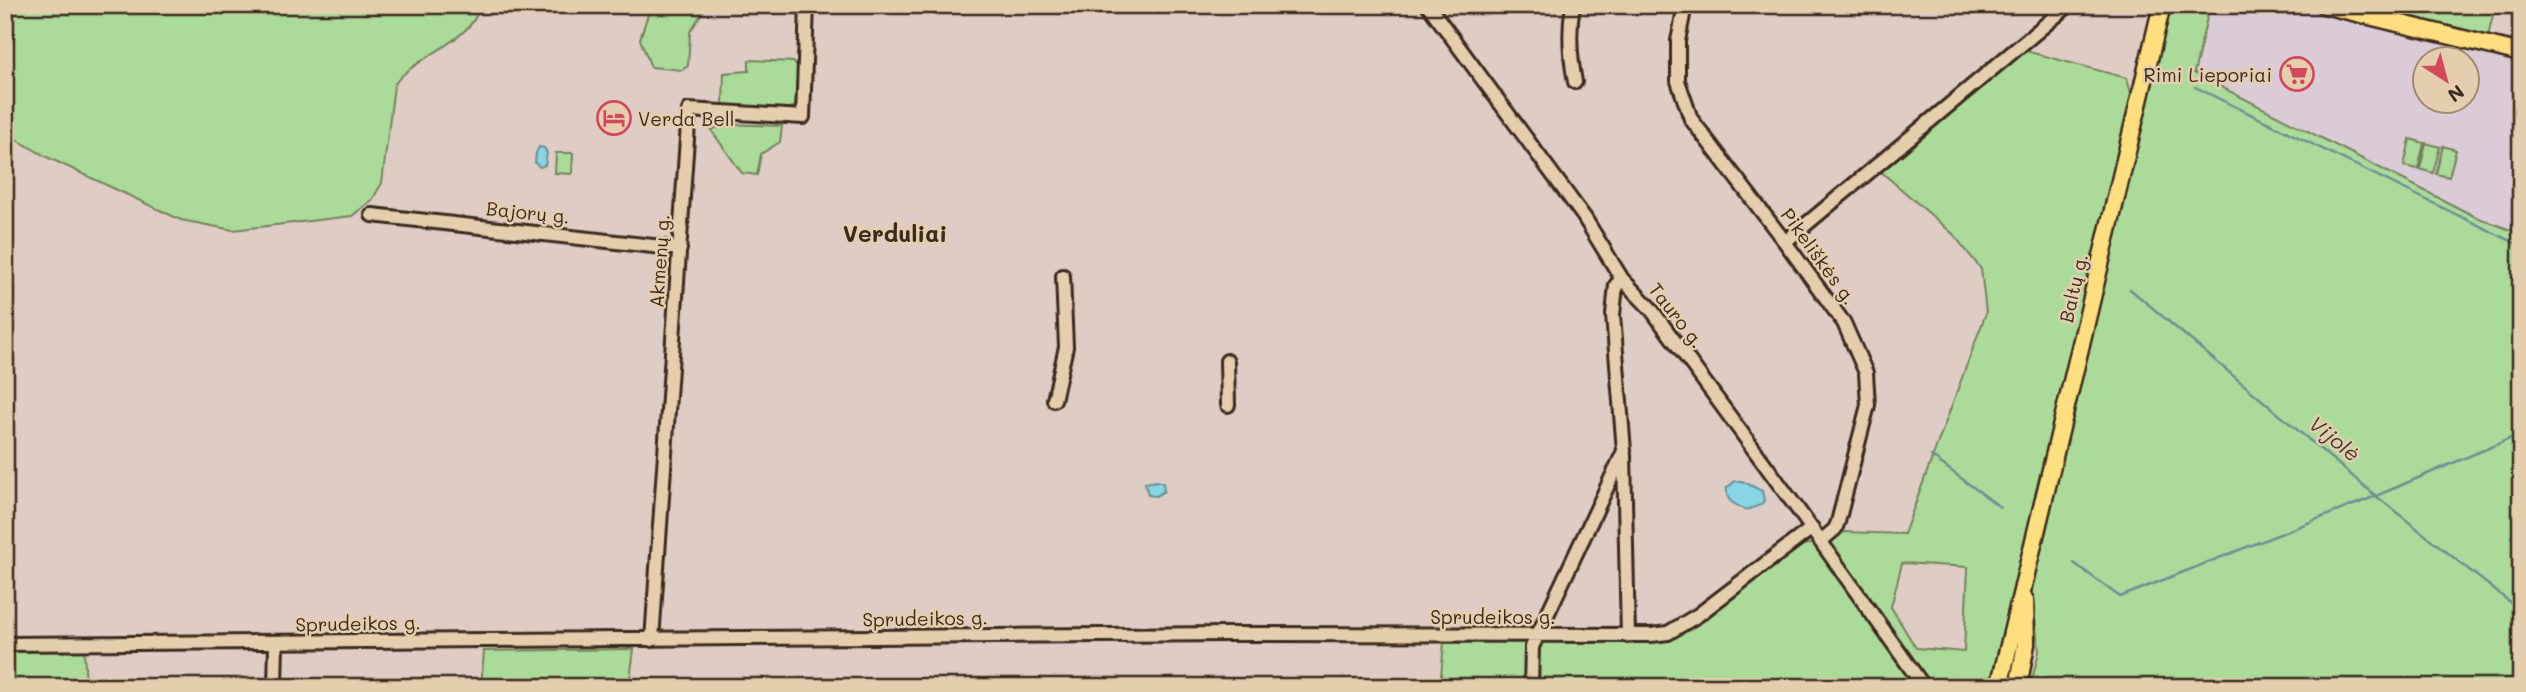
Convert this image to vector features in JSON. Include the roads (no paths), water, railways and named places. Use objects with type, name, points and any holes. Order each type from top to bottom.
[{"type":"main road","name":"Baltų g.","points":[[1999,687],[2162,5]]},
{"type":"main road","points":[[2324,5],[2521,52]]},
{"type":"main road","name":"Baltų g.","points":[[2018,687],[2027,633],[2025,580]]},
{"type":"street","name":"Akmenų g.","points":[[652,639],[689,110],[803,117],[807,5]]},
{"type":"street","name":"Tauro g.","points":[[1428,5],[1584,217],[1622,279],[1651,309],[1812,528],[1924,687]]},
{"type":"street","points":[[1573,5],[1570,52],[1575,82]]},
{"type":"street","name":"Pikeliškės g.","points":[[1685,5],[1678,41],[1678,81],[1690,119],[1844,323],[1866,373],[1868,405],[1838,522],[1835,529],[1821,541]]},
{"type":"street","points":[[1785,242],[2069,5]]},
{"type":"street","name":"Bajorų g.","points":[[372,215],[680,248]]},
{"type":"street","points":[[1054,400],[1066,346],[1063,276]]},
{"type":"street","points":[[1622,279],[1616,285],[1613,306],[1624,451],[1628,636]]},
{"type":"street","points":[[1227,361],[1228,405]]},
{"type":"street","points":[[1531,687],[1532,646],[1624,451]]},
{"type":"street","name":"Sprudeikos g.","points":[[5,644],[1215,634],[1628,636],[1668,633],[1698,614],[1812,528]]},
{"type":"street","points":[[275,687],[276,643]]},
{"type":"water","points":[[539,147],[544,148],[547,153],[545,165],[540,167],[535,163]]},
{"type":"water","points":[[1735,481],[1742,481],[1762,491],[1764,500],[1761,505],[1746,510],[1732,502],[1727,488]]},
{"type":"water","points":[[1145,483],[1163,483],[1164,491],[1156,496],[1148,495]]},
{"type":"waterway","points":[[2195,87],[2521,246]]},
{"type":"waterway","name":"Vijolė","points":[[2130,289],[2376,496],[2521,611]]},
{"type":"waterway","points":[[2074,563],[2120,597],[2376,496],[2521,434]]},
{"type":"waterway","points":[[1931,456],[2000,507]]},
{"type":"place","name":"Rimi Lieporiai","points":[[2297,74]]},
{"type":"place","name":"Verda Bell","points":[[614,118]]},
{"type":"district","name":"Verduliai","points":[[895,233]]}]
